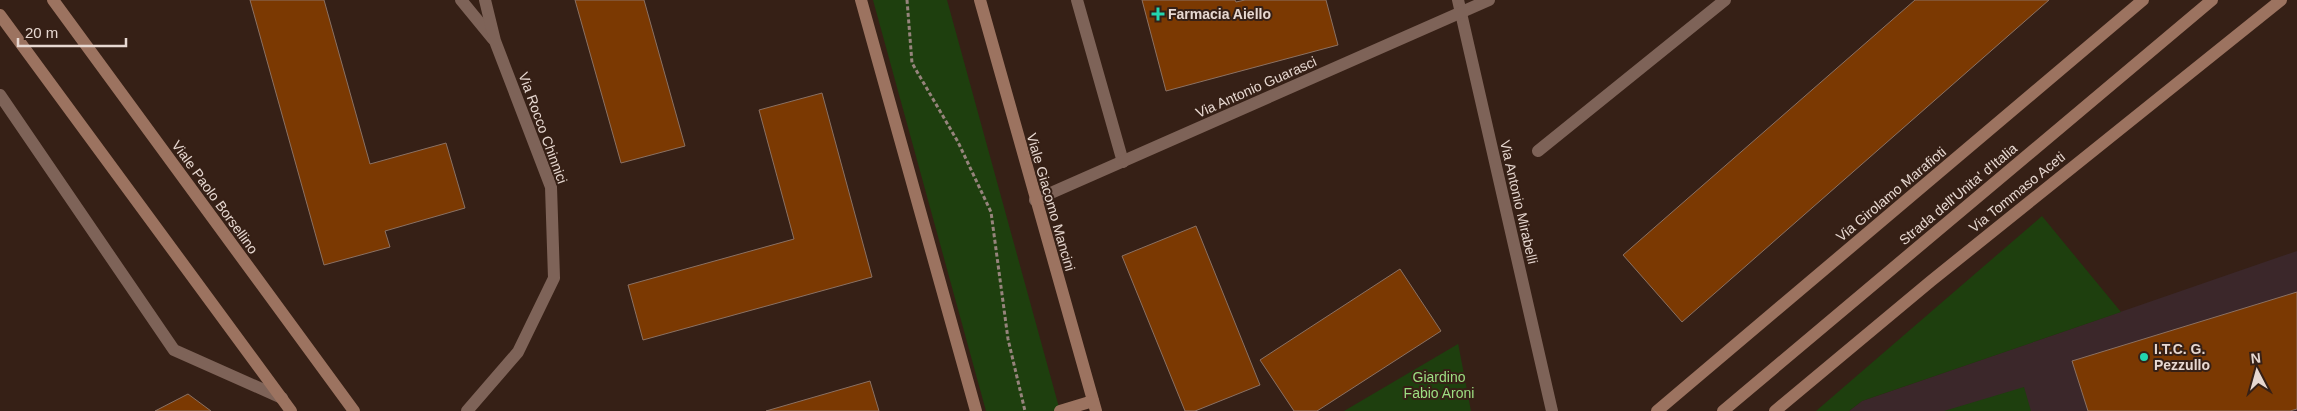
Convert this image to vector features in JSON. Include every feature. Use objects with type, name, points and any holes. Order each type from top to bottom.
[{"type":"street","name":"Viale Paolo Borsellino","points":[[52,0],[354,411]]},
{"type":"street","name":"Via Rocco Chinnici","points":[[461,0],[495,41]]},
{"type":"street","name":"Via Rocco Chinnici","points":[[467,411],[518,352],[554,278],[551,187],[495,41],[485,0]]},
{"type":"street","points":[[861,0],[976,411]]},
{"type":"street","name":"Viale Giacomo Mancini","points":[[980,0],[1094,406]]},
{"type":"street","points":[[1077,0],[1123,162]]},
{"type":"street","name":"Via Antonio Mirabelli","points":[[1458,0],[1552,411]]},
{"type":"street","name":"Via Antonio Guarasci","points":[[1035,200],[1488,0]]},
{"type":"street","points":[[1538,150],[1725,0]]},
{"type":"street","name":"Via Girolamo Marafioti","points":[[1657,411],[2143,0]]},
{"type":"street","name":"Strada dell'Unita' d'Italia","points":[[1723,411],[2212,0]]},
{"type":"street","name":"Via Tommaso Aceti","points":[[1775,411],[1931,281],[2281,0]]},
{"type":"street","points":[[0,15],[291,411]]},
{"type":"street","points":[[0,95],[174,350],[282,398]]},
{"type":"street","points":[[1060,411],[1094,406]]},
{"type":"path","points":[[907,0],[912,63],[958,142],[991,212],[1008,339],[1025,411]]},
{"type":"shaded area","name":"I.T.C. G. Pezzullo","points":[[2297,251],[2297,411],[1849,411],[1862,401]]},
{"type":"green space","points":[[873,0],[947,0],[1060,411],[986,411]]},
{"type":"green space","points":[[2042,216],[2121,312],[1862,401],[1849,411],[1816,411]]},
{"type":"green space","name":"Giardino Fabio Aroni","points":[[1458,344],[1471,411],[1344,411]]},
{"type":"green space","points":[[2024,387],[2031,411],[1944,411]]},
{"type":"building","points":[[250,0],[324,0],[370,164],[446,143],[465,208],[385,231],[390,247],[324,265]]},
{"type":"building","points":[[575,0],[644,0],[685,146],[621,163]]},
{"type":"building","points":[[1142,0],[1235,0],[1236,2],[1245,0],[1326,0],[1338,45],[1166,91]]},
{"type":"building","points":[[1915,0],[2049,0],[1682,322],[1623,255]]},
{"type":"building","points":[[822,93],[872,277],[643,340],[628,285],[794,239],[759,110]]},
{"type":"building","points":[[1196,226],[1260,385],[1195,411],[1185,411],[1122,256]]},
{"type":"building","points":[[1400,269],[1441,331],[1317,411],[1294,411],[1260,360]]},
{"type":"building","points":[[2297,292],[2297,409],[2290,411],[2088,411],[2072,361]]},
{"type":"building","points":[[870,381],[879,411],[766,411]]},
{"type":"building","points":[[188,394],[211,411],[155,411]]},
{"type":"place","name":"Farmacia Aiello","points":[[1158,14]]},
{"type":"place","name":"I.T.C. G. Pezzullo","points":[[2144,357]]}]
